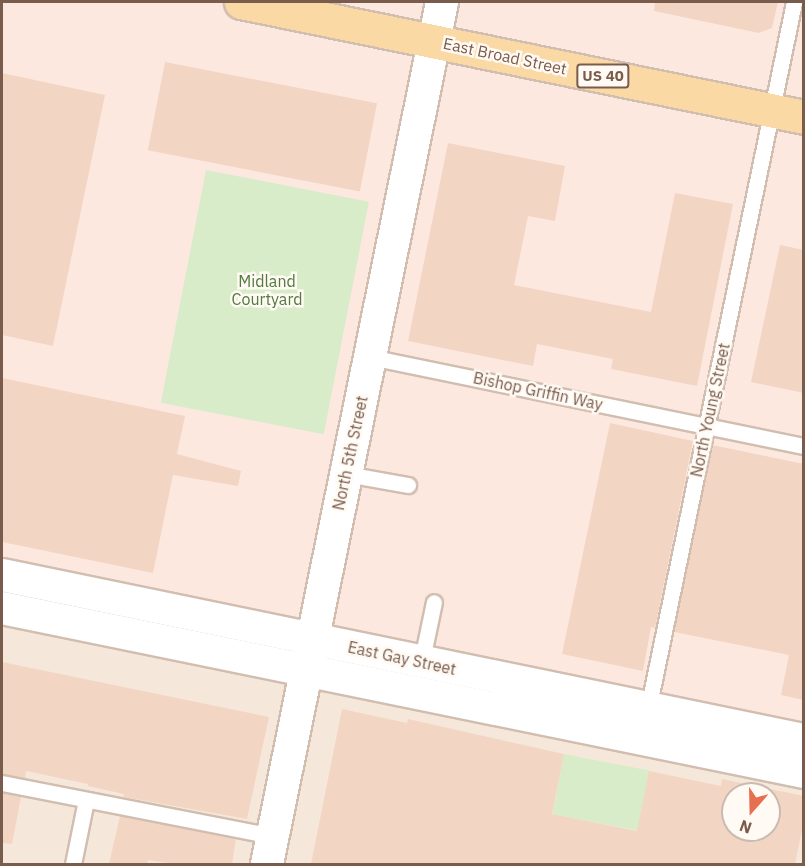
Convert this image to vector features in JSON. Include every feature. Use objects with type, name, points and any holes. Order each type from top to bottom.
[{"type":"main road","name":"East Broad Street","points":[[241,2],[804,117]]},
{"type":"street","name":"North 5th Street","points":[[270,850],[442,2]]},
{"type":"street","name":"East Gay Street","points":[[2,575],[804,740]]},
{"type":"street","name":"East Gay Street","points":[[2,608],[804,771]]},
{"type":"lane","name":"North Young Street","points":[[648,709],[794,2]]},
{"type":"lane","name":"Bishop Griffin Way","points":[[370,357],[804,446]]},
{"type":"lane","points":[[346,474],[408,485]]},
{"type":"lane","points":[[414,693],[434,602]]},
{"type":"lane","points":[[2,783],[86,800],[270,850]]},
{"type":"lane","points":[[73,864],[86,800]]},
{"type":"shaded area","points":[[2,2],[803,2],[803,740],[349,676],[281,658],[282,636],[2,575]]},
{"type":"shaded area","points":[[2,575],[282,635],[281,658],[803,740],[803,864],[2,864]]},
{"type":"green space","name":"Midland Courtyard","points":[[206,170],[369,202],[324,434],[161,403]]},
{"type":"green space","points":[[564,754],[649,771],[638,830],[552,814]]},
{"type":"building","points":[[655,2],[778,2],[772,28],[759,33],[654,11]]},
{"type":"building","points":[[165,62],[377,103],[360,192],[148,150]]},
{"type":"building","points":[[2,73],[105,95],[53,346],[2,335]]},
{"type":"building","points":[[448,143],[565,166],[555,221],[528,216],[514,285],[651,312],[675,193],[733,204],[697,386],[611,369],[613,359],[537,344],[533,366],[408,341]]},
{"type":"building","points":[[780,245],[804,250],[804,393],[751,382]]},
{"type":"building","points":[[2,378],[185,416],[177,454],[241,471],[238,486],[173,475],[153,573],[2,542]]},
{"type":"building","points":[[610,423],[693,441],[655,628],[651,627],[643,671],[562,654]]},
{"type":"building","points":[[712,445],[804,464],[804,700],[781,695],[789,655],[674,632]]},
{"type":"building","points":[[2,662],[269,717],[247,819],[124,797],[124,794],[88,786],[88,784],[26,771],[25,778],[2,774]]},
{"type":"building","points":[[342,709],[407,723],[408,719],[564,754],[552,814],[637,831],[649,771],[721,786],[721,842],[781,842],[781,791],[804,796],[804,820],[795,864],[311,864]]},
{"type":"building","points":[[2,793],[21,797],[12,844],[2,843]]},
{"type":"building","points":[[120,816],[236,839],[232,864],[175,864],[148,860],[147,864],[109,864]]}]
